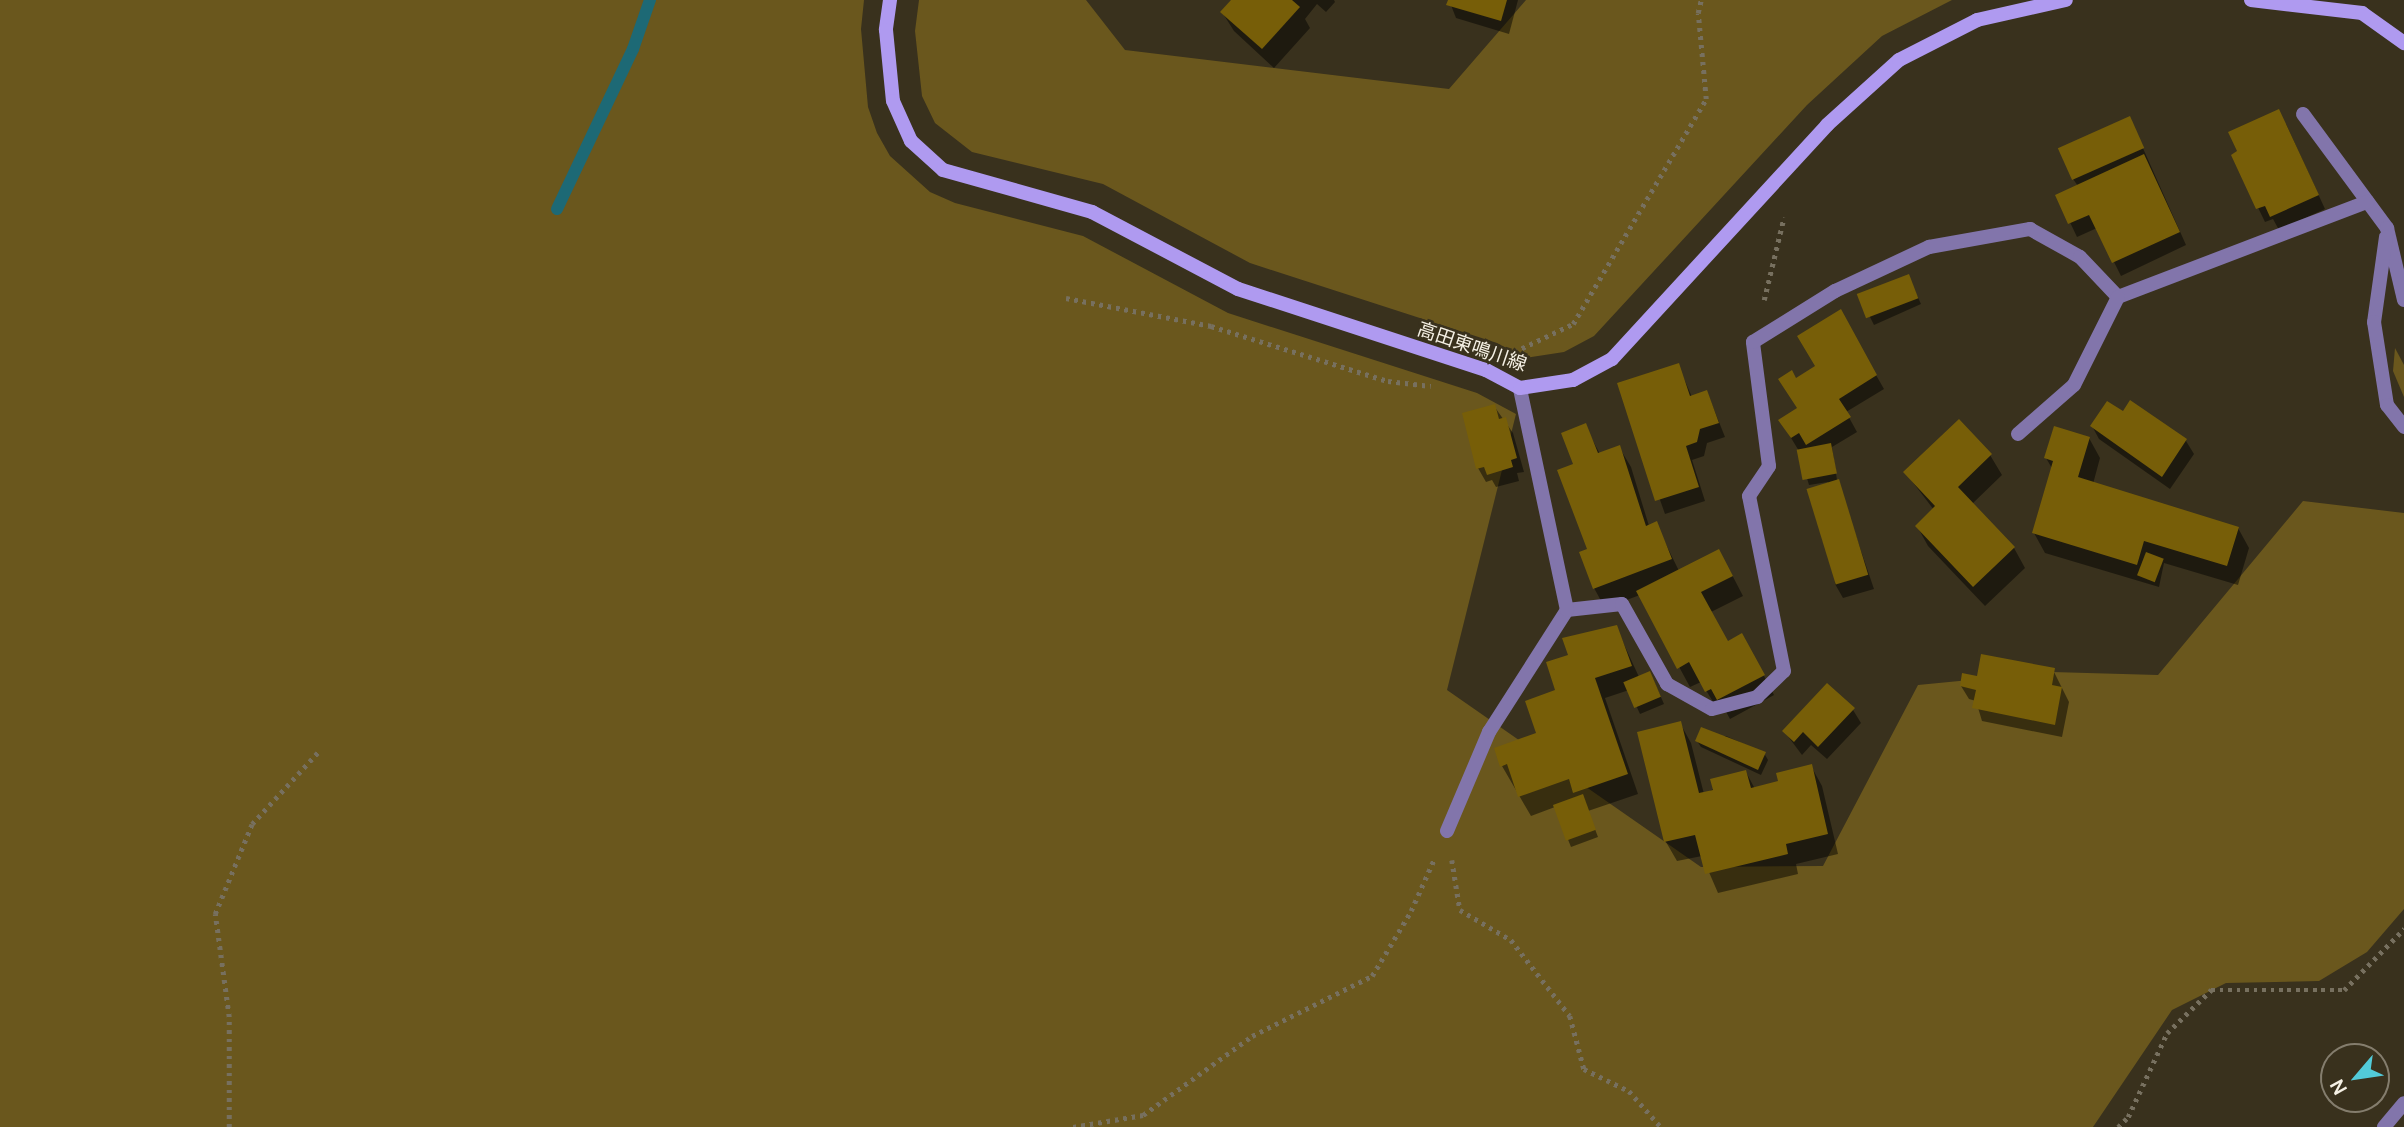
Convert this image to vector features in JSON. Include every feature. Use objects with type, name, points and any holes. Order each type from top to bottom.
[{"type":"main road","name":"高田東鳴川線","points":[[890,0],[886,30],[893,101],[911,141],[943,170],[1092,212],[1238,289],[1486,370],[1520,388],[1573,380],[1612,359],[1827,125],[1899,60],[1977,20],[2066,0]]},
{"type":"main road","points":[[2251,0],[2362,13],[2404,43]]},
{"type":"street","points":[[2303,114],[2387,228],[2404,300]]},
{"type":"street","points":[[2018,434],[2074,385],[2118,298],[2367,202]]},
{"type":"street","points":[[2387,228],[2374,322],[2387,405],[2404,427]]},
{"type":"street","points":[[1567,610],[1622,604],[1667,684],[1712,709],[1756,697],[1784,671],[1749,496],[1769,466],[1753,342],[1835,290],[1929,247],[2030,229],[2080,257],[2118,298]]},
{"type":"street","points":[[1447,831],[1489,732],[1567,610],[1520,388]]},
{"type":"street","points":[[2384,1127],[2404,1103]]},
{"type":"path","points":[[1486,370],[1522,347],[1573,324],[1706,99],[1698,13],[1701,0]]},
{"type":"path","points":[[1753,342],[1786,208]]},
{"type":"path","points":[[1066,298],[1211,326],[1388,381],[1438,386]]},
{"type":"path","points":[[229,1127],[229,1017],[215,914],[252,824],[320,750]]},
{"type":"path","points":[[1073,1127],[1143,1115],[1252,1036],[1372,976],[1410,911],[1447,831]]},
{"type":"path","points":[[1447,831],[1461,910],[1511,940],[1570,1016],[1584,1069],[1629,1091],[1661,1127]]},
{"type":"path","points":[[2118,1127],[2127,1117],[2167,1033],[2211,989],[2344,990],[2404,929]]},
{"type":"shaded area","points":[[0,0],[864,0],[861,29],[868,107],[877,133],[890,156],[930,192],[955,203],[1083,236],[1228,313],[1477,393],[1516,414],[1447,690],[1701,867],[1823,866],[1918,685],[2052,672],[2158,675],[2303,501],[2404,513],[2404,909],[2367,952],[2319,981],[2226,983],[2172,1010],[2093,1127],[0,1127]]},
{"type":"shaded area","points":[[919,0],[1086,0],[1125,50],[1449,89],[1526,0],[1952,0],[1882,36],[1807,105],[1594,336],[1564,352],[1525,358],[1497,343],[1250,263],[1103,184],[972,152],[935,123],[922,96],[915,31]]},
{"type":"shaded area","points":[[2395,348],[2404,365],[2404,397],[2393,371]]},
{"type":"building","points":[[1231,0],[1292,0],[1300,7],[1262,49],[1220,12]]},
{"type":"building","points":[[1448,0],[1507,0],[1501,21],[1446,5]]},
{"type":"building","points":[[2279,109],[2319,195],[2270,217],[2265,206],[2256,209],[2231,155],[2237,151],[2228,132]]},
{"type":"building","points":[[2130,116],[2144,148],[2072,180],[2058,148]]},
{"type":"building","points":[[2144,154],[2180,232],[2112,263],[2089,215],[2068,224],[2055,195]]},
{"type":"building","points":[[1909,274],[1918,298],[1866,318],[1857,294]]},
{"type":"building","points":[[1841,309],[1877,375],[1839,399],[1851,417],[1806,445],[1799,433],[1791,438],[1778,420],[1797,408],[1778,379],[1792,370],[1796,378],[1815,366],[1797,336]]},
{"type":"building","points":[[1679,363],[1690,396],[1707,390],[1719,423],[1700,429],[1697,442],[1686,446],[1699,487],[1655,501],[1617,383]]},
{"type":"building","points":[[2130,400],[2187,439],[2162,477],[2090,426],[2107,401],[2123,411]]},
{"type":"building","points":[[1495,404],[1499,419],[1506,417],[1517,458],[1511,460],[1513,467],[1487,475],[1484,467],[1476,469],[1462,413]]},
{"type":"building","points":[[1959,419],[1992,454],[1958,487],[2015,547],[1973,587],[1915,526],[1935,506],[1903,472]]},
{"type":"building","points":[[1586,423],[1598,453],[1620,445],[1646,526],[1657,521],[1672,559],[1593,589],[1579,552],[1587,549],[1557,470],[1573,464],[1561,433]]},
{"type":"building","points":[[2054,426],[2090,437],[2078,477],[2239,527],[2227,566],[2144,541],[2137,565],[2032,533],[2053,461],[2044,458]]},
{"type":"building","points":[[1831,443],[1837,473],[1803,480],[1797,450]]},
{"type":"building","points":[[1839,479],[1868,575],[1836,585],[1806,489]]},
{"type":"building","points":[[1719,549],[1733,576],[1701,592],[1728,641],[1742,633],[1765,675],[1717,700],[1711,689],[1705,692],[1689,662],[1677,669],[1636,591]]},
{"type":"building","points":[[2146,552],[2164,559],[2155,582],[2137,575]]},
{"type":"building","points":[[1617,625],[1632,666],[1595,678],[1628,774],[1573,793],[1569,779],[1518,797],[1507,764],[1500,767],[1494,748],[1536,733],[1525,701],[1555,690],[1546,662],[1568,655],[1562,638]]},
{"type":"building","points":[[1981,654],[2055,668],[2052,685],[2062,687],[2055,725],[1972,708],[1976,690],[1960,686],[1962,673],[1977,676]]},
{"type":"building","points":[[1650,671],[1661,697],[1634,708],[1623,682]]},
{"type":"building","points":[[1827,683],[1855,708],[1818,747],[1803,732],[1794,742],[1782,731]]},
{"type":"building","points":[[1681,721],[1699,793],[1713,790],[1710,779],[1746,770],[1751,788],[1778,781],[1776,773],[1812,764],[1828,834],[1786,844],[1788,854],[1705,874],[1695,835],[1664,842],[1637,732]]},
{"type":"building","points":[[1701,727],[1766,752],[1758,770],[1695,741]]},
{"type":"building","points":[[1583,794],[1596,830],[1566,841],[1553,805]]},
{"type":"waterway","points":[[557,209],[633,49],[650,0]]}]
